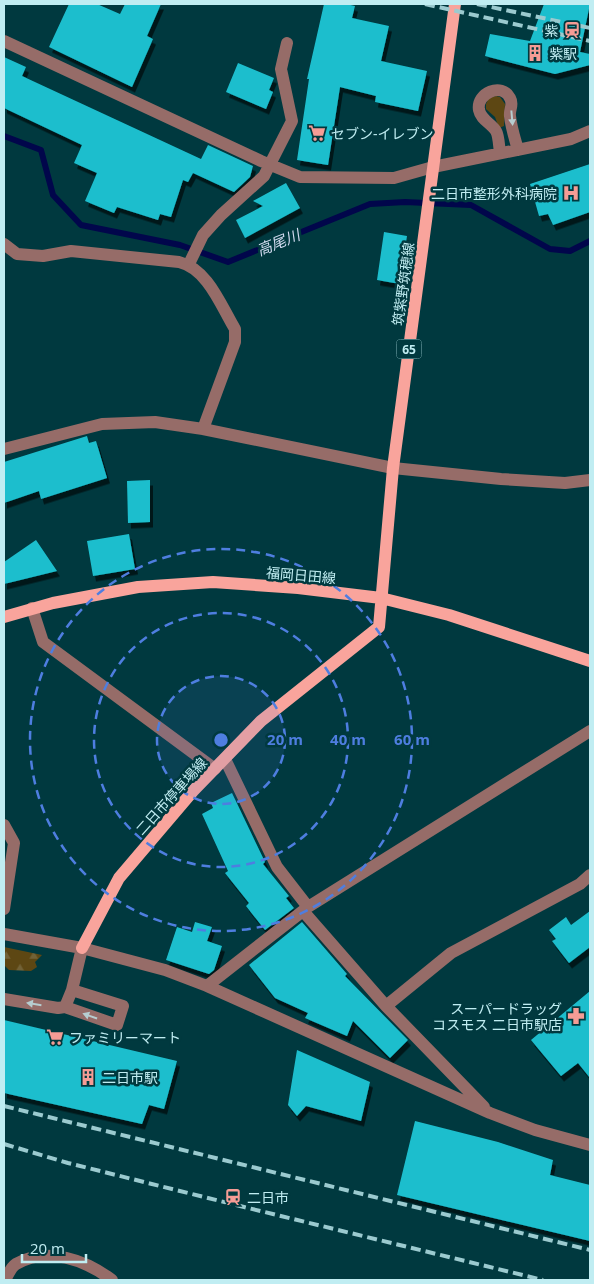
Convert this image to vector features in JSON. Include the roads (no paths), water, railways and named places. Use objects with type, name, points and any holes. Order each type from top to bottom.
[{"type":"main road","name":"筑紫野筑穂線","points":[[381,598],[393,468],[455,4]]},
{"type":"main road","name":"福岡日田線","points":[[4,617],[53,602],[138,587],[214,582],[298,588],[381,598],[449,616],[590,660]]},
{"type":"main road","name":"二日市停車場線","points":[[82,948],[119,878],[194,791],[261,721],[379,627],[381,598]]},
{"type":"street","points":[[4,41],[270,164],[300,176],[394,178],[433,167],[571,140],[590,131]]},
{"type":"street","points":[[191,261],[202,238],[221,215],[264,176],[292,121],[281,69],[287,43]]},
{"type":"street","points":[[500,153],[496,131],[483,118],[479,110],[484,95],[493,90],[504,91],[512,101],[510,117],[518,150]]},
{"type":"street","points":[[4,244],[17,254],[43,256],[71,250],[179,262],[191,261]]},
{"type":"street","points":[[191,261],[209,284],[235,330],[236,336],[203,429]]},
{"type":"street","points":[[4,449],[102,424],[155,422],[203,429],[393,468],[501,479],[565,483],[590,480]]},
{"type":"street","points":[[32,608],[43,642],[215,769]]},
{"type":"street","points":[[207,986],[305,909],[590,731]]},
{"type":"street","points":[[224,759],[277,867],[305,909],[386,1006],[490,1113]]},
{"type":"street","points":[[4,825],[14,843],[4,909]]},
{"type":"street","points":[[386,1006],[451,953],[580,884],[590,875]]},
{"type":"street","points":[[4,934],[82,948],[165,970],[207,986],[490,1113],[536,1130],[590,1145]]},
{"type":"street","points":[[64,1007],[72,990],[82,948]]},
{"type":"street","points":[[4,999],[58,1008],[64,1007],[117,1025],[123,1006],[72,990]]},
{"type":"street","points":[[5,1280],[14,1265],[36,1256],[56,1255],[91,1267],[112,1280]]},
{"type":"waterway","name":"高尾川","points":[[4,136],[41,150],[53,195],[81,225],[180,245],[228,262],[370,204],[405,202],[471,205],[550,249],[570,251],[590,241]]},
{"type":"railway","points":[[425,4],[590,41]]},
{"type":"railway","points":[[477,4],[590,28]]},
{"type":"railway","points":[[4,1106],[590,1250]]},
{"type":"railway","points":[[4,1144],[68,1163],[543,1280]]},
{"type":"place","name":"紫","points":[[572,30]]},
{"type":"place","name":"紫駅","points":[[535,53]]},
{"type":"place","name":"セブン-イレブン","points":[[317,133]]},
{"type":"place","name":"二日市整形外科病院","points":[[571,193]]},
{"type":"place","name":"スーパードラッグ コスモス 二日市駅店","points":[[576,1016]]},
{"type":"place","name":"ファミリーマート","points":[[55,1037]]},
{"type":"place","name":"二日市駅","points":[[88,1077]]},
{"type":"place","name":"二日市","points":[[233,1197]]}]
